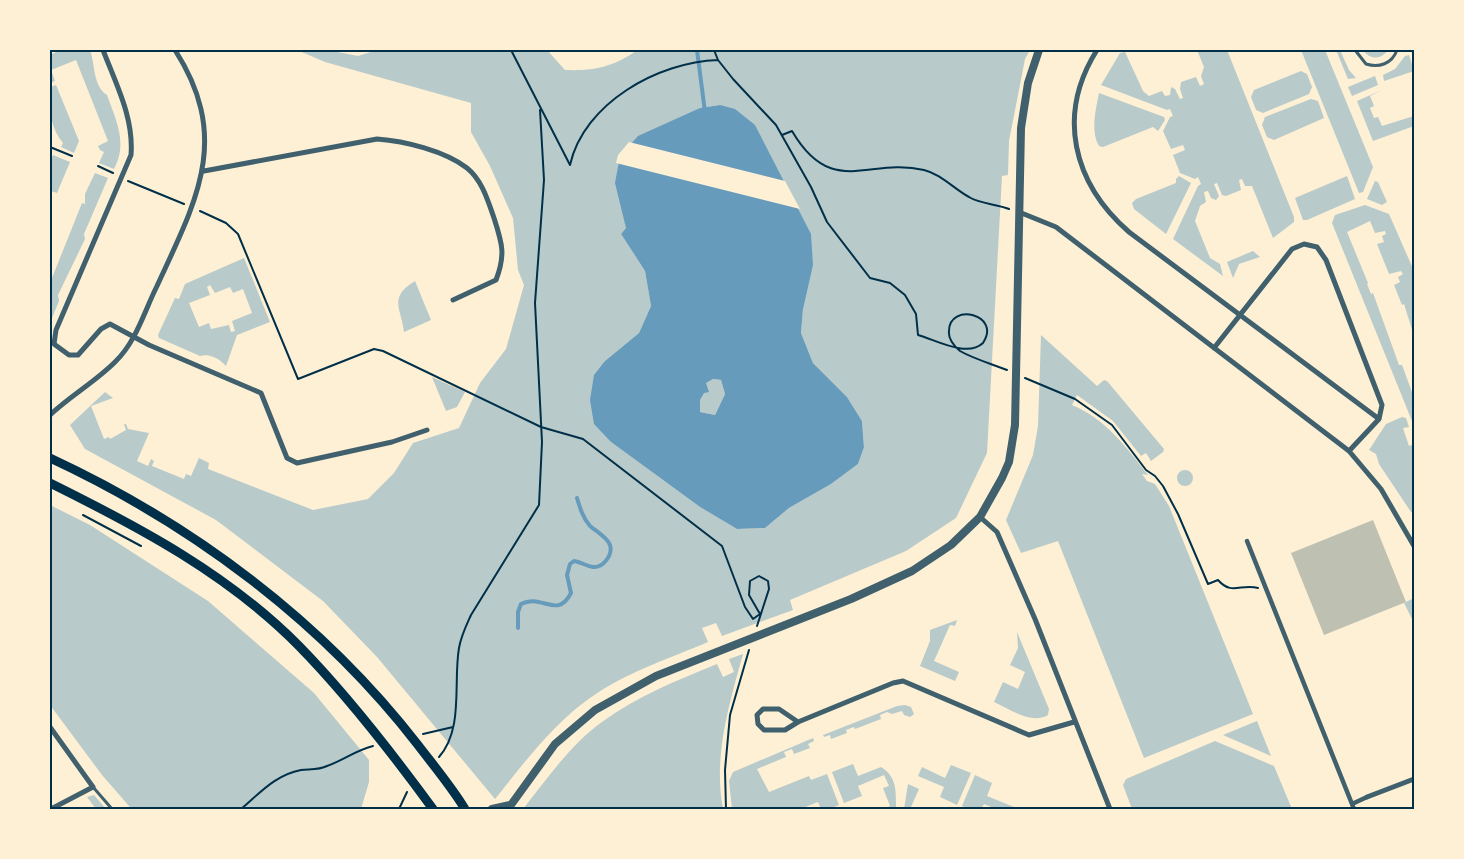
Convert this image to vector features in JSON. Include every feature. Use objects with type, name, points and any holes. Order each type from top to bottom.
[{"type":"main road","points":[[50,458],[148,510],[205,546],[249,577],[306,624],[362,677],[454,791],[465,809]]},
{"type":"main road","points":[[50,483],[132,523],[198,564],[291,639],[341,692],[433,809]]},
{"type":"street","points":[[102,50],[128,116],[133,136],[131,155],[56,330],[54,344],[69,355],[78,355],[101,329],[110,324],[182,360],[260,392],[287,458],[297,463],[392,442],[427,430]]},
{"type":"street","points":[[50,415],[116,362],[135,338],[141,318],[188,218],[204,171],[206,140],[203,113],[196,89],[175,50]]},
{"type":"street","points":[[492,809],[509,807],[555,744],[595,710],[656,676],[850,599],[912,571],[951,545],[980,517],[1009,462],[1015,425],[1021,128],[1028,83],[1039,50]]},
{"type":"street","points":[[1097,50],[1080,83],[1074,116],[1075,141],[1082,169],[1096,195],[1118,222],[1239,316],[1379,419]]},
{"type":"street","points":[[204,171],[378,139],[404,141],[437,153],[467,168],[479,182],[488,200],[504,247],[502,266],[496,280],[452,300]]},
{"type":"street","points":[[1019,212],[1056,227],[1350,451],[1381,489],[1414,546]]},
{"type":"street","points":[[1214,348],[1292,249],[1304,244],[1317,247],[1324,255],[1382,405],[1379,419],[1350,451]]},
{"type":"street","points":[[980,517],[997,532],[1035,619],[1074,722],[1110,809]]},
{"type":"street","points":[[1246,541],[1354,809]]},
{"type":"street","points":[[798,722],[774,708],[764,709],[759,712],[756,719],[764,730],[785,730],[798,722],[893,683],[903,681],[1029,735],[1074,722]]},
{"type":"street","points":[[50,727],[92,787],[51,809]]},
{"type":"street","points":[[1352,804],[1414,778]]},
{"type":"lane","points":[[1355,50],[1360,60],[1372,66],[1386,64],[1397,50]]},
{"type":"lane","points":[[92,787],[112,809]]},
{"type":"path","points":[[511,50],[540,110],[570,164],[578,141],[600,114],[623,92],[659,74],[694,62],[718,60]]},
{"type":"path","points":[[714,50],[718,60],[733,79],[768,114],[812,187],[827,222],[870,278],[896,287],[912,304],[918,324],[918,335],[951,346],[974,349],[983,344],[987,331],[983,321],[974,315],[962,314],[952,322],[948,330],[954,344],[960,350],[1015,374]]},
{"type":"path","points":[[443,752],[453,727],[458,650],[462,634],[471,615],[539,505],[541,427],[536,303],[544,180],[540,110]]},
{"type":"path","points":[[782,135],[792,131],[811,158],[838,170],[863,172],[907,167],[925,170],[970,198],[1004,207]]},
{"type":"path","points":[[50,147],[72,156]]},
{"type":"path","points":[[226,223],[242,242],[298,379],[374,349],[383,351],[541,427],[583,439],[722,546],[745,607],[753,619],[760,614],[756,608]]},
{"type":"path","points":[[1024,377],[1075,399],[1112,425],[1146,470],[1155,476],[1163,486],[1178,514],[1208,584],[1218,580],[1224,588],[1232,589],[1248,585],[1266,591]]},
{"type":"path","points":[[83,515],[141,546]]},
{"type":"path","points":[[726,809],[725,763],[730,715]]},
{"type":"path","points":[[417,736],[453,727]]},
{"type":"path","points":[[241,809],[273,780],[300,770],[322,768],[338,762],[351,752],[373,746]]},
{"type":"shaded area","points":[[60,50],[90,50],[99,86],[107,95],[119,132],[120,150],[114,169],[99,163],[104,152],[98,146],[108,141],[76,60],[51,70],[55,81],[50,83],[50,55]]},
{"type":"shaded area","points":[[297,50],[327,50],[358,56],[377,50],[547,50],[565,70],[576,70],[603,67],[638,50],[1030,50],[1025,59],[1009,141],[1008,175],[1002,176],[987,453],[956,518],[906,551],[790,600],[793,610],[722,636],[716,623],[702,628],[708,642],[618,681],[603,689],[576,709],[539,745],[495,799],[377,657],[323,601],[216,520],[85,449],[70,425],[105,392],[113,398],[91,406],[104,439],[109,437],[110,439],[126,430],[124,424],[126,424],[128,429],[149,433],[137,461],[148,466],[151,459],[154,461],[152,466],[184,479],[186,474],[191,476],[199,458],[209,463],[208,469],[313,510],[368,499],[394,473],[413,443],[459,428],[480,383],[506,349],[524,285],[518,270],[513,218],[490,166],[471,132],[471,103],[325,62]],"holes":[[[720,105],[803,309],[801,333],[813,363],[847,397],[862,421],[864,446],[858,464],[831,484],[789,508],[765,528],[737,529],[700,507],[611,442],[605,361],[639,333],[651,306],[645,271],[621,234],[626,228],[618,168],[620,157],[700,108]]]},
{"type":"shaded area","points":[[1197,50],[1227,50],[1294,217],[1294,222],[1273,238],[1252,186],[1245,186],[1242,179],[1239,180],[1241,190],[1226,196],[1222,195],[1217,183],[1214,184],[1219,196],[1216,200],[1211,198],[1208,191],[1204,192],[1206,202],[1200,206],[1195,221],[1210,258],[1220,264],[1223,276],[1173,239],[1198,186],[1201,184],[1198,177],[1195,179],[1180,173],[1173,155],[1185,150],[1183,145],[1171,149],[1163,131],[1170,117],[1173,116],[1170,109],[1167,110],[1101,85],[1120,53],[1125,52],[1143,91],[1149,96],[1162,91],[1165,96],[1170,95],[1171,87],[1175,89],[1180,99],[1183,98],[1180,89],[1181,82],[1196,77],[1200,86],[1204,84],[1201,76],[1204,67]]},
{"type":"shaded area","points":[[1301,50],[1325,50],[1373,167],[1363,192],[1359,193]]},
{"type":"shaded area","points":[[1336,50],[1340,50],[1349,70],[1356,78],[1348,79]]},
{"type":"shaded area","points":[[1363,50],[1388,50],[1382,56],[1375,58],[1369,56]]},
{"type":"shaded area","points":[[1409,55],[1414,71],[1384,81],[1383,75],[1395,69],[1405,56]]},
{"type":"shaded area","points":[[1301,71],[1307,74],[1312,87],[1309,94],[1263,113],[1256,110],[1251,97],[1254,90]]},
{"type":"shaded area","points":[[1375,76],[1378,85],[1352,96],[1348,87]]},
{"type":"shaded area","points":[[56,85],[79,141],[74,153],[61,147],[63,143],[58,137],[53,124],[50,110],[50,87]]},
{"type":"shaded area","points":[[1382,90],[1370,96],[1374,106],[1370,108],[1374,118],[1378,117],[1382,126],[1414,116],[1414,126],[1373,141],[1357,101]]},
{"type":"shaded area","points":[[1099,93],[1164,117],[1165,120],[1158,131],[1153,127],[1103,147],[1099,146],[1094,127]]},
{"type":"shaded area","points":[[1311,99],[1318,101],[1324,118],[1274,140],[1267,137],[1262,125],[1265,117]]},
{"type":"shaded area","points":[[53,155],[70,162],[57,193],[51,191],[50,193],[50,163]]},
{"type":"shaded area","points":[[95,173],[108,178],[84,234],[85,239],[58,295],[59,301],[50,323],[50,283],[82,203],[85,204],[85,194]]},
{"type":"shaded area","points":[[1179,176],[1191,183],[1166,234],[1134,209],[1132,203],[1136,199],[1176,183],[1176,179]]},
{"type":"shaded area","points":[[1347,176],[1355,199],[1303,220],[1295,198]]},
{"type":"shaded area","points":[[1375,181],[1378,182],[1387,202],[1382,205],[1367,199]]},
{"type":"shaded area","points":[[1365,205],[1389,214],[1414,271],[1414,336],[1404,304],[1402,305],[1394,285],[1400,282],[1398,277],[1403,274],[1401,271],[1389,274],[1377,244],[1384,242],[1382,236],[1386,234],[1385,231],[1375,233],[1370,221],[1347,232],[1371,294],[1373,293],[1399,365],[1402,365],[1413,395],[1414,426],[1332,223],[1335,215]]},
{"type":"shaded area","points":[[1253,251],[1260,257],[1239,264],[1233,278],[1227,262]]},
{"type":"shaded area","points":[[244,258],[270,322],[237,335],[226,366],[214,357],[200,356],[159,338],[158,335],[175,298],[179,299],[185,284]],"holes":[[[210,285],[215,293],[230,287],[233,293],[243,289],[252,313],[232,321],[235,331],[231,332],[229,325],[211,329],[209,323],[199,327],[189,303],[210,295],[207,287]]]},
{"type":"shaded area","points":[[415,281],[431,320],[404,332],[398,304],[399,298],[401,293]]},
{"type":"shaded area","points":[[1041,335],[1097,386],[1104,380],[1107,381],[1164,449],[1163,452],[1151,461],[1146,453],[1141,456],[1113,421],[1077,395],[1072,405],[1095,418],[1114,435],[1132,454],[1148,475],[1142,474],[1147,481],[1155,484],[1169,506],[1253,714],[1144,758],[1058,541],[1021,553],[1006,520],[1033,455],[1038,426]]},
{"type":"shaded area","points":[[432,377],[465,392],[457,407],[446,411]]},
{"type":"shaded area","points":[[713,379],[721,380],[725,394],[715,415],[700,412],[700,400],[705,383]]},
{"type":"shaded area","points":[[1402,417],[1406,418],[1409,427],[1403,428],[1409,446],[1414,444],[1414,513],[1411,512],[1379,464],[1376,454],[1369,450],[1386,424]]},
{"type":"shaded area","points":[[1185,470],[1191,472],[1193,478],[1191,484],[1185,486],[1179,484],[1177,478],[1179,472]]},
{"type":"shaded area","points":[[50,505],[90,525],[208,601],[314,693],[369,760],[369,782],[361,809],[132,809],[102,775],[50,705]]},
{"type":"shaded area","points":[[1414,598],[1414,623],[1404,603]]},
{"type":"shaded area","points":[[957,620],[955,626],[950,625],[934,661],[959,672],[955,681],[920,666],[930,641],[930,630]]},
{"type":"shaded area","points":[[1017,632],[1049,709],[1048,715],[1041,718],[1021,715],[994,702],[1003,682],[1018,689],[1025,672],[1010,665],[1018,648]]},
{"type":"shaded area","points":[[743,654],[728,711],[721,750],[720,789],[723,809],[523,809],[569,752],[602,722],[643,696],[717,664],[723,677],[734,672],[729,659]]},
{"type":"shaded area","points":[[905,705],[911,707],[914,714],[910,717],[904,715],[902,711],[892,714],[887,712],[880,715],[881,719],[855,729],[854,727],[846,730],[847,733],[831,739],[830,735],[824,737],[823,735],[897,706]]},
{"type":"shaded area","points":[[1257,721],[1271,756],[1223,735]]},
{"type":"shaded area","points":[[813,738],[814,741],[808,744],[810,748],[794,754],[792,749],[784,752],[786,757],[757,769],[769,792],[809,776],[811,780],[827,774],[839,805],[829,809],[821,809],[818,802],[800,809],[732,809],[729,781],[733,772]]},
{"type":"shaded area","points":[[1215,741],[1274,766],[1292,809],[1132,809],[1123,785],[1126,779]]},
{"type":"shaded area","points":[[853,764],[858,776],[881,767],[890,775],[893,780],[896,796],[896,809],[884,809],[890,806],[883,788],[889,786],[884,775],[858,786],[862,796],[844,803],[832,772]]},
{"type":"shaded area","points":[[951,765],[971,773],[957,805],[940,797],[944,787],[918,776],[922,767],[945,778]]},
{"type":"shaded area","points":[[975,775],[992,783],[987,796],[1014,807],[1013,809],[996,809],[984,804],[981,809],[968,809],[962,806]]},
{"type":"shaded area","points":[[908,784],[919,789],[911,807],[916,809],[904,809]]},
{"type":"shaded area","points":[[94,795],[106,809],[96,809],[87,797]]},
{"type":"water","points":[[720,105],[735,109],[755,125],[811,234],[813,265],[803,309],[801,333],[813,363],[847,397],[862,421],[864,447],[858,464],[831,484],[789,508],[765,528],[737,529],[700,507],[611,442],[594,424],[590,400],[594,375],[605,361],[639,333],[651,306],[645,271],[621,234],[626,228],[615,183],[620,156],[638,136],[700,108]],"holes":[[[713,379],[721,380],[725,394],[715,415],[700,412],[700,400],[704,393],[709,392],[706,383]]]},
{"type":"pier","points":[[629,142],[785,181],[800,209],[616,163],[618,155]]},
{"type":"building","points":[[1373,520],[1406,602],[1324,635],[1291,553]]},
{"type":"waterway","points":[[697,50],[705,112]]},
{"type":"waterway","points":[[518,628],[518,612],[521,604],[536,601],[560,605],[566,601],[571,593],[567,575],[570,564],[574,561],[597,567],[609,557],[611,549],[609,542],[590,526],[582,513],[577,498]]}]
